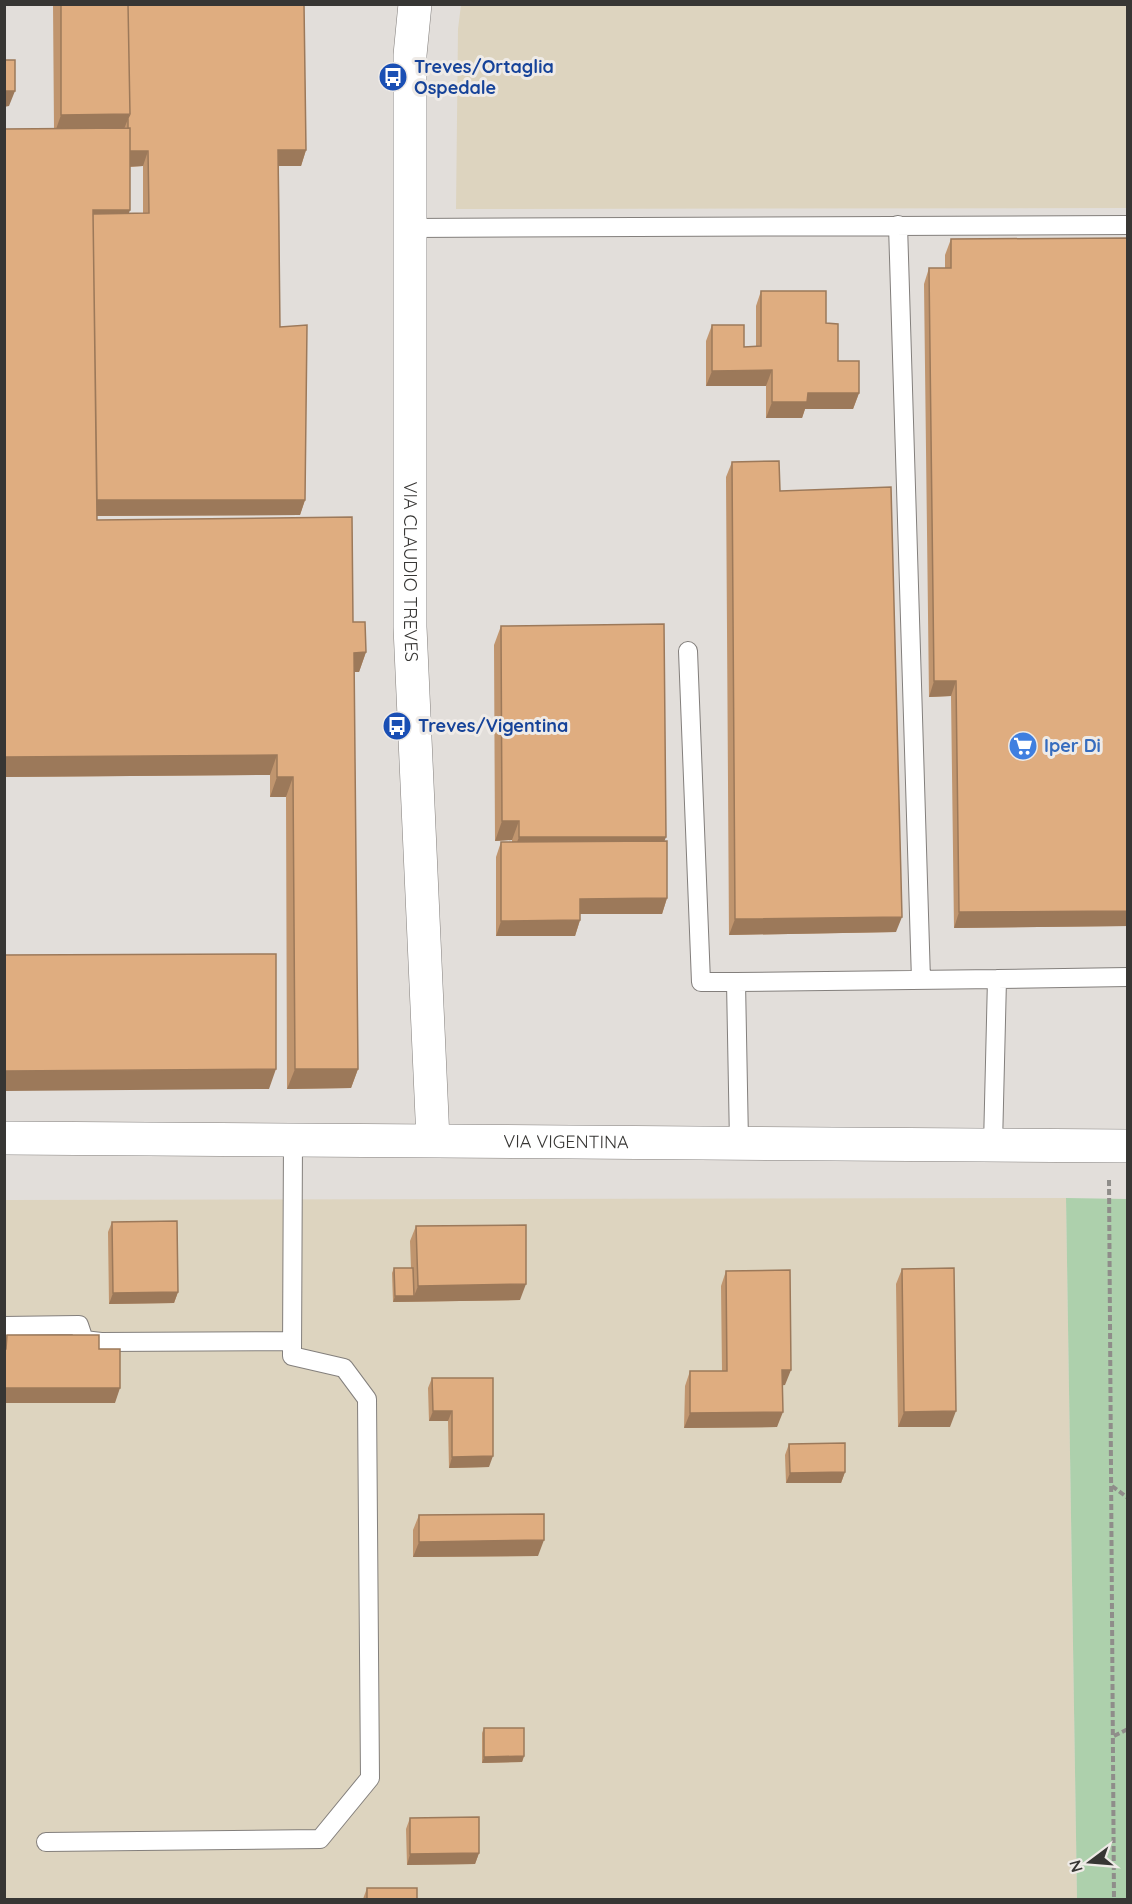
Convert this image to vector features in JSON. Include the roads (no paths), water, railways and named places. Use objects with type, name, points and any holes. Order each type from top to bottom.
[{"type":"street","name":"VIA CLAUDIO TREVES","points":[[415,4],[410,55],[410,627],[433,1140]]},
{"type":"street","name":"VIA VIGENTINA","points":[[4,1138],[1128,1146]]},
{"type":"lane","points":[[898,225],[921,980]]},
{"type":"lane","points":[[409,228],[1128,225]]},
{"type":"lane","points":[[688,651],[701,982],[1128,977]]},
{"type":"lane","points":[[993,1145],[996,979]]},
{"type":"lane","points":[[736,982],[739,1142]]},
{"type":"lane","points":[[46,1842],[320,1839],[370,1778],[367,1399],[344,1368],[292,1356],[293,1139]]},
{"type":"lane","points":[[4,1326],[79,1325],[84,1340],[101,1342],[292,1341]]},
{"type":"place","name":"Treves/Ortaglia Ospedale","points":[[393,77]]},
{"type":"place","name":"Treves/Vigentina","points":[[397,726]]},
{"type":"place","name":"Iper Di","points":[[1023,746]]}]
